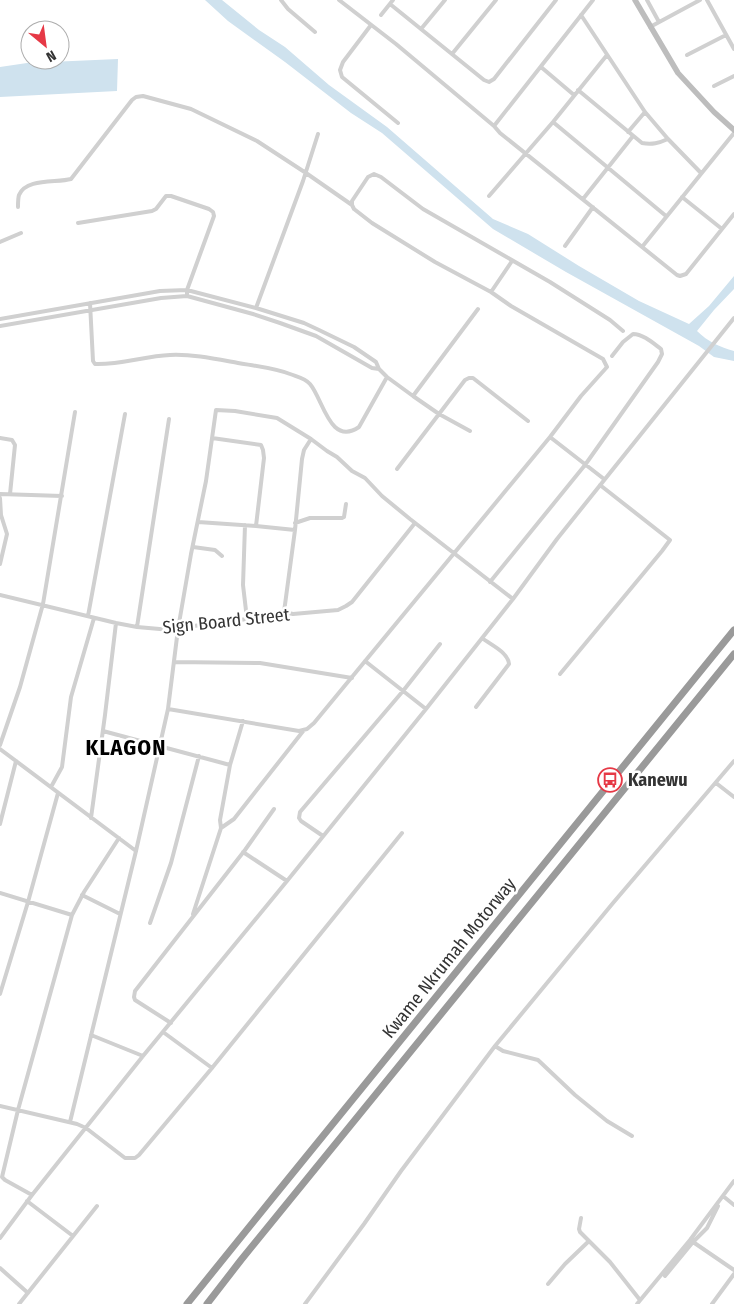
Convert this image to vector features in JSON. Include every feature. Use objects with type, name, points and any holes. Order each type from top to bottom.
[{"type":"highway","name":"Kwame Nkrumah Motorway","points":[[187,1304],[734,630]]},
{"type":"highway","name":"Kwame Nkrumah Motorway","points":[[207,1304],[734,654]]},
{"type":"street","points":[[281,0],[288,9],[315,32]]},
{"type":"street","points":[[339,0],[411,57],[500,133],[677,275],[683,276],[686,274],[734,214]]},
{"type":"street","points":[[381,16],[393,0]]},
{"type":"street","points":[[421,29],[446,0]]},
{"type":"street","points":[[452,54],[496,0]]},
{"type":"street","points":[[390,4],[484,80],[489,82],[494,79],[556,0]]},
{"type":"street","points":[[494,126],[593,0]]},
{"type":"street","points":[[635,0],[678,73],[734,132],[642,247]]},
{"type":"street","points":[[647,0],[659,22]]},
{"type":"street","points":[[650,27],[700,0]]},
{"type":"street","points":[[707,0],[734,49]]},
{"type":"street","points":[[581,15],[645,112],[701,173]]},
{"type":"street","points":[[371,25],[343,62],[340,70],[342,77],[398,123]]},
{"type":"street","points":[[687,55],[726,35]]},
{"type":"street","points":[[489,196],[527,154],[607,55]]},
{"type":"street","points":[[541,67],[574,95]]},
{"type":"street","points":[[714,86],[734,76]]},
{"type":"street","points":[[578,90],[642,143],[661,142],[668,139]]},
{"type":"street","points":[[18,207],[19,196],[24,188],[36,183],[71,179],[136,97],[143,96],[191,109],[257,141],[352,205],[354,209],[372,224],[603,359],[607,367],[581,396],[352,678],[314,723],[304,730],[234,819],[221,828]]},
{"type":"street","points":[[628,132],[645,112]]},
{"type":"street","points":[[553,122],[666,216]]},
{"type":"street","points":[[256,308],[306,173],[318,134]]},
{"type":"street","points":[[583,199],[633,136]]},
{"type":"street","points":[[352,205],[352,201],[368,177],[374,174],[381,177],[422,209],[550,282],[588,305],[623,330]]},
{"type":"street","points":[[78,223],[156,209],[166,196],[209,209],[213,212],[214,216],[186,296]]},
{"type":"street","points":[[682,197],[722,229]]},
{"type":"street","points":[[565,246],[593,207]]},
{"type":"street","points":[[0,242],[21,233]]},
{"type":"street","points":[[491,292],[512,261]]},
{"type":"street","points":[[0,319],[160,291],[187,290],[256,308],[320,330],[354,347],[376,362],[379,369],[387,377],[413,396],[439,414],[470,431]]},
{"type":"street","points":[[0,326],[161,298],[186,296],[252,314],[316,336],[372,368],[379,369]]},
{"type":"street","points":[[90,303],[93,361],[95,364],[170,355],[194,356],[279,370],[305,379],[310,384],[328,419],[337,429],[348,433],[359,427],[387,377]]},
{"type":"street","points":[[413,396],[478,309]]},
{"type":"street","points":[[0,1238],[142,1056],[287,882],[426,709],[604,479],[734,318]]},
{"type":"street","points":[[490,582],[585,465],[662,354],[661,349],[653,343],[639,334],[633,334],[623,342],[612,356]]},
{"type":"street","points":[[397,469],[465,380],[469,378],[473,378],[528,421]]},
{"type":"street","points":[[70,1122],[136,851],[168,709],[178,629],[206,481],[216,410],[277,418],[311,439],[337,457],[352,471],[365,478],[382,496],[415,523],[513,599]]},
{"type":"street","points":[[0,745],[20,687],[43,604],[62,496],[74,412]]},
{"type":"street","points":[[88,616],[124,414]]},
{"type":"street","points":[[137,627],[169,419]]},
{"type":"street","points":[[550,436],[604,479]]},
{"type":"street","points":[[0,438],[12,440],[15,445],[10,494]]},
{"type":"street","points":[[212,438],[261,445],[264,458],[256,526]]},
{"type":"street","points":[[284,612],[302,459],[304,450],[311,439]]},
{"type":"street","points":[[560,674],[670,540],[600,485]]},
{"type":"street","points":[[0,494],[62,496]]},
{"type":"street","points":[[0,498],[1,515],[7,534],[0,564]]},
{"type":"street","points":[[295,523],[310,518],[342,518],[344,517],[346,504]]},
{"type":"street","points":[[198,522],[295,530]]},
{"type":"street","name":"Sign Board Street","points":[[0,595],[116,623],[171,630],[186,626],[247,619],[284,612],[293,614],[338,610],[352,602],[415,523]]},
{"type":"street","points":[[244,526],[243,585],[247,619]]},
{"type":"street","points":[[193,547],[214,550],[222,556]]},
{"type":"street","points":[[51,788],[62,767],[71,697],[94,618]]},
{"type":"street","points":[[91,818],[116,623]]},
{"type":"street","points":[[476,707],[509,664],[506,656],[482,638]]},
{"type":"street","points":[[323,836],[299,818],[300,812],[403,691],[440,644]]},
{"type":"street","points":[[365,661],[426,709]]},
{"type":"street","points":[[174,662],[260,663],[352,678]]},
{"type":"street","points":[[168,709],[299,731],[304,730]]},
{"type":"street","points":[[192,917],[221,828],[220,820],[230,765],[243,721]]},
{"type":"street","points":[[103,731],[230,765]]},
{"type":"street","points":[[0,749],[136,851]]},
{"type":"street","points":[[150,923],[171,863],[199,756]]},
{"type":"street","points":[[0,823],[16,761]]},
{"type":"street","points":[[305,1304],[401,1171],[495,1046],[734,761]]},
{"type":"street","points":[[716,783],[734,797]]},
{"type":"street","points":[[0,994],[58,793]]},
{"type":"street","points":[[171,1023],[135,1000],[135,991],[274,809]]},
{"type":"street","points":[[0,1106],[70,1122],[86,1128],[125,1158],[135,1158],[212,1068],[402,833]]},
{"type":"street","points":[[32,1195],[5,1180],[2,1176],[18,1110],[72,915],[82,895],[119,838]]},
{"type":"street","points":[[243,852],[287,882]]},
{"type":"street","points":[[0,893],[72,915]]},
{"type":"street","points":[[82,895],[120,914]]},
{"type":"street","points":[[163,1032],[212,1068]]},
{"type":"street","points":[[91,1035],[142,1056]]},
{"type":"street","points":[[495,1046],[503,1051],[538,1060],[607,1121],[632,1136]]},
{"type":"street","points":[[665,1276],[734,1182]]},
{"type":"street","points":[[723,1196],[734,1205]]},
{"type":"street","points":[[28,1201],[73,1236]]},
{"type":"street","points":[[19,1304],[97,1206]]},
{"type":"street","points":[[581,1218],[580,1232],[610,1262],[638,1302],[691,1241]]},
{"type":"street","points":[[548,1284],[589,1241]]},
{"type":"street","points":[[691,1241],[734,1272],[713,1302],[721,1304]]},
{"type":"street","points":[[0,1268],[28,1293]]},
{"type":"water","points":[[205,0],[222,0],[259,30],[285,47],[329,85],[387,127],[493,219],[528,234],[639,301],[689,324],[709,306],[734,276],[734,289],[697,331],[714,344],[734,351],[734,361],[714,357],[699,346],[493,229],[382,133],[351,113],[228,21]]},
{"type":"water","points":[[118,59],[117,91],[0,97],[0,67],[20,64],[20,70],[70,70],[70,61]]},
{"type":"place","name":"Kanewu","points":[[610,780]]},
{"type":"district","name":"KLAGON","points":[[126,747]]}]
